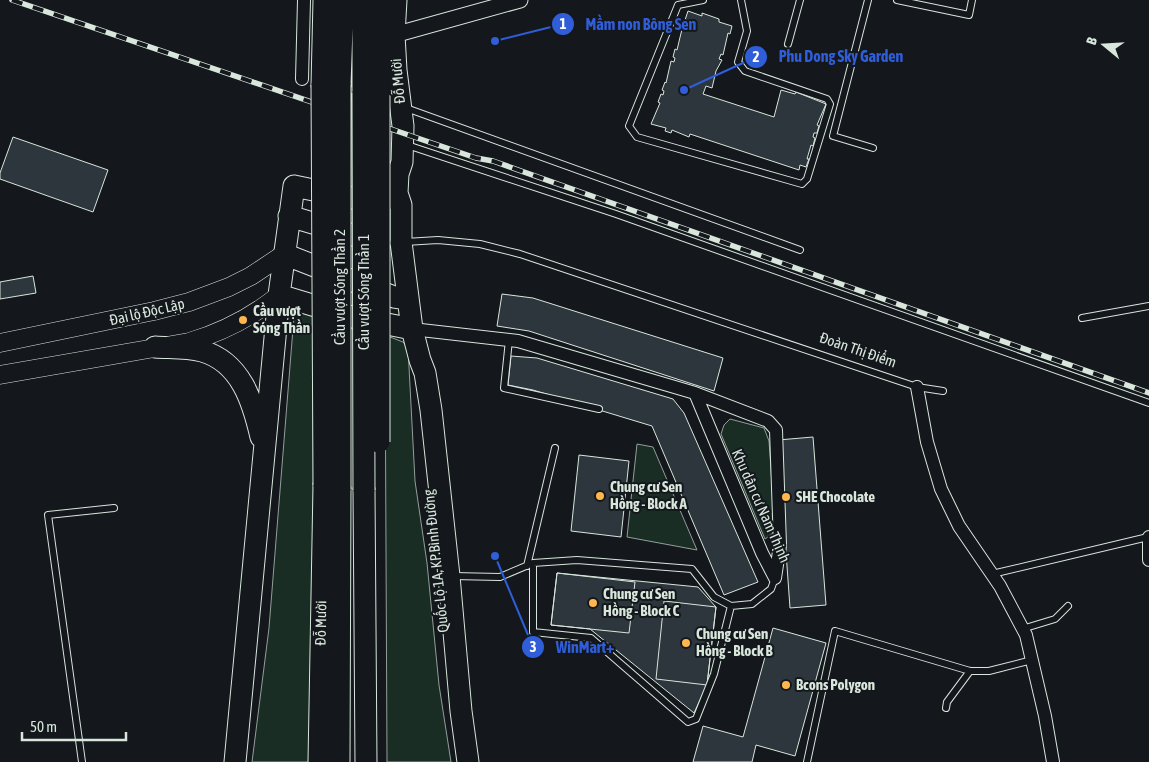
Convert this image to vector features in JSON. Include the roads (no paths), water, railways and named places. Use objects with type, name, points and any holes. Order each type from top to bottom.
[{"type":"highway","points":[[324,0],[331,85]]},
{"type":"highway","points":[[331,85],[343,0]]},
{"type":"highway","points":[[363,0],[371,94]]},
{"type":"highway","name":"Đỗ Mười","points":[[371,94],[380,0]]},
{"type":"highway","name":"Đỗ Mười","points":[[396,0],[394,35],[403,126],[403,153],[398,174],[397,193],[400,207],[401,246],[412,329],[420,360],[426,373],[431,410],[461,711],[468,762]]},
{"type":"highway","name":"Cầu vượt Sóng Thần 2","points":[[331,85],[332,487]]},
{"type":"highway","name":"Cầu vượt Sóng Thần 1","points":[[371,94],[372,490]]},
{"type":"highway","points":[[235,762],[279,295],[294,186],[400,207]]},
{"type":"highway","points":[[289,216],[401,246]]},
{"type":"highway","points":[[284,254],[394,297],[408,299]]},
{"type":"highway","points":[[279,295],[352,317],[412,329]]},
{"type":"highway","points":[[155,347],[202,350],[229,366],[240,378],[256,416],[264,454]]},
{"type":"highway","name":"Quốc Lộ 1A, KP.Bình Đường","points":[[420,360],[417,373],[458,762]]},
{"type":"highway","name":"Đỗ Mười","points":[[319,762],[332,487]]},
{"type":"highway","name":"Đỗ Mười","points":[[332,487],[339,762]]},
{"type":"highway","points":[[366,762],[372,490]]},
{"type":"highway","points":[[372,490],[378,762]]},
{"type":"main road","name":"Đại lộ Độc Lập","points":[[0,343],[189,302],[229,287],[251,276],[284,254]]},
{"type":"main road","points":[[0,375],[189,342],[221,331],[252,316],[279,295]]},
{"type":"street","points":[[302,79],[304,0]]},
{"type":"street","points":[[394,35],[520,0]]},
{"type":"street","name":"Khu dân cư Nam Thịnh","points":[[412,329],[518,342],[694,394],[768,422],[776,430],[780,545],[775,578]]},
{"type":"street","points":[[917,387],[927,442],[941,489],[959,526],[992,574],[1026,635],[1045,716],[1053,762]]},
{"type":"street","name":"Khu dân cư Nam Thịnh","points":[[694,394],[762,553],[775,578]]},
{"type":"street","points":[[1148,537],[1149,560]]},
{"type":"lane","points":[[703,0],[678,5],[629,126],[637,137],[802,184],[807,179],[830,104],[827,99],[745,71],[738,62],[747,31],[741,0]]},
{"type":"lane","points":[[788,44],[800,0]]},
{"type":"lane","points":[[868,0],[833,136],[873,148]]},
{"type":"lane","points":[[897,0],[969,15],[972,0]]},
{"type":"lane","points":[[400,106],[800,250]]},
{"type":"lane","points":[[403,153],[625,218],[1149,403]]},
{"type":"lane","name":"Đoàn Thị Điểm","points":[[401,246],[438,240],[480,244],[520,254],[917,387],[943,391]]},
{"type":"lane","points":[[1082,318],[1149,306]]},
{"type":"lane","points":[[509,340],[504,388],[599,409]]},
{"type":"lane","points":[[556,448],[530,564],[533,632],[592,638],[688,722],[696,718],[714,674],[730,606]]},
{"type":"lane","points":[[82,762],[48,515],[114,508]]},
{"type":"lane","points":[[992,574],[1148,537]]},
{"type":"lane","points":[[449,576],[500,577],[530,564],[577,560],[692,569],[714,597],[730,606],[752,604],[771,589],[775,578]]},
{"type":"lane","points":[[1022,629],[1055,619],[1068,606]]},
{"type":"lane","points":[[807,762],[836,631],[970,671],[989,671],[1032,660]]},
{"type":"lane","points":[[946,708],[947,702],[970,671]]},
{"type":"railway","points":[[12,0],[476,158],[493,161],[1149,393]]},
{"type":"place","name":"Mầm non Bông Sen","points":[[495,41]]},
{"type":"place","name":"Phu Dong Sky Garden","points":[[684,90]]},
{"type":"place","name":"Cầu vượt Sóng Thần","points":[[243,320]]},
{"type":"place","name":"Chung cư Sen Hồng - Block A","points":[[600,496]]},
{"type":"place","name":"SHE Chocolate","points":[[786,497]]},
{"type":"place","name":"WinMart+","points":[[495,556]]},
{"type":"place","name":"Chung cư Sen Hồng - Block C","points":[[593,603]]},
{"type":"place","name":"Chung cư Sen Hồng - Block B","points":[[686,643]]},
{"type":"place","name":"Bcons Polygon","points":[[786,685]]}]
